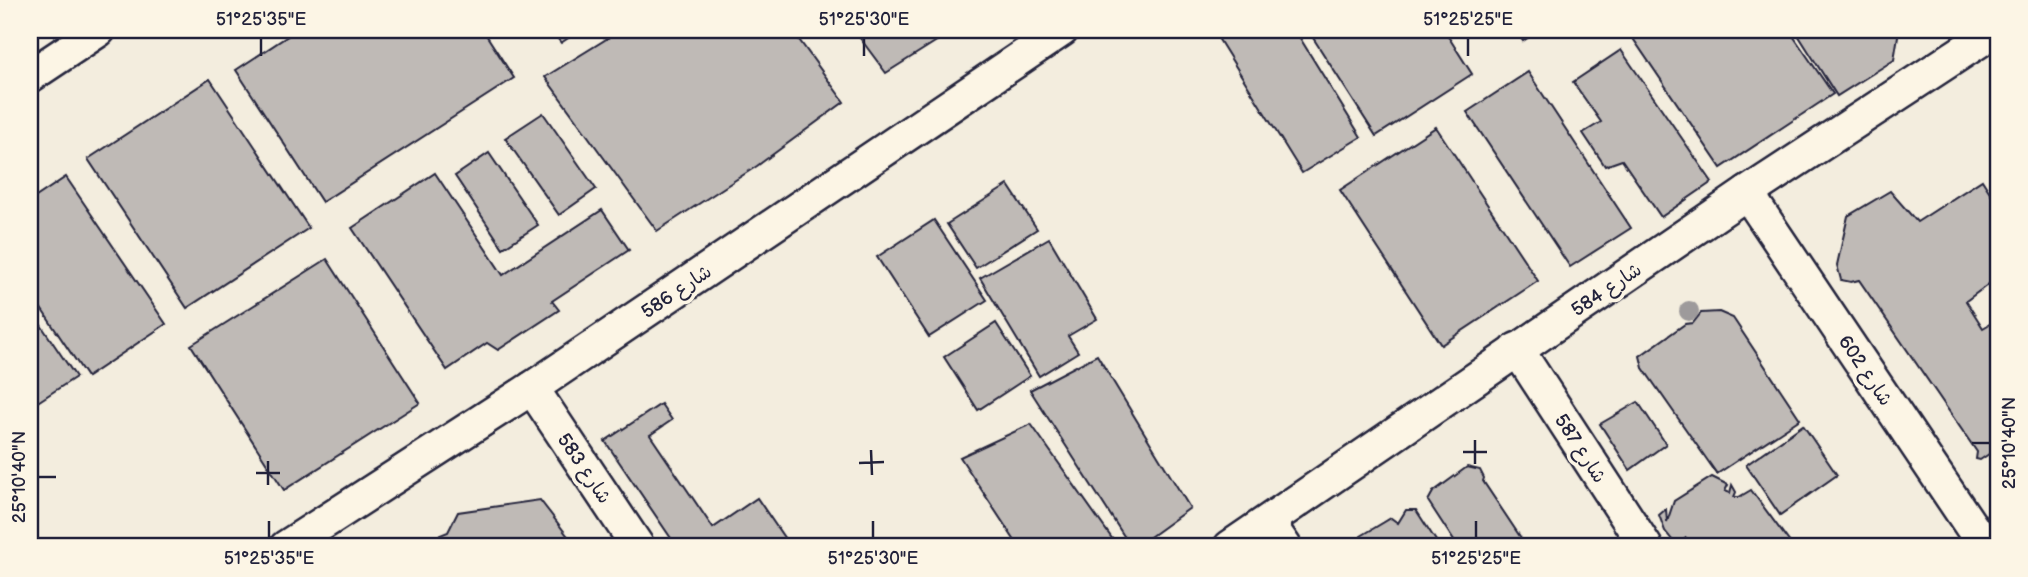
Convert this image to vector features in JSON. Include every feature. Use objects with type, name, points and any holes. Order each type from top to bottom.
[{"type":"street","points":[[30,76],[99,30]]},
{"type":"street","name":"شارع 586","points":[[307,542],[1062,30]]},
{"type":"street","name":"شارع 584","points":[[1230,547],[1276,535],[1517,349],[1747,193],[1988,41]]},
{"type":"street","name":"شارع 602","points":[[1747,193],[1985,547]]},
{"type":"street","name":"شارع 587","points":[[1517,349],[1646,547]]},
{"type":"street","name":"شارع 583","points":[[532,388],[638,547]]},
{"type":"building","points":[[297,30],[483,30],[514,78],[322,202],[236,70]]},
{"type":"building","points":[[551,30],[580,30],[561,43]]},
{"type":"building","points":[[621,30],[792,30],[844,102],[757,166],[657,231],[545,77]]},
{"type":"building","points":[[854,30],[954,30],[886,73]]},
{"type":"building","points":[[1213,30],[1295,30],[1361,137],[1302,173]]},
{"type":"building","points":[[1308,30],[1444,30],[1472,74],[1376,136]]},
{"type":"building","points":[[1515,30],[1539,30],[1523,41]]},
{"type":"building","points":[[1644,30],[1789,30],[1833,94],[1721,168],[1632,37]]},
{"type":"building","points":[[1795,30],[1899,30],[1894,60],[1837,96]]},
{"type":"building","points":[[1621,50],[1712,182],[1661,217],[1622,160],[1605,166],[1583,133],[1601,122],[1573,82]]},
{"type":"building","points":[[1528,72],[1631,228],[1570,267],[1467,112]]},
{"type":"building","points":[[210,79],[309,228],[187,308],[88,159]]},
{"type":"building","points":[[543,113],[596,189],[559,215],[505,138]]},
{"type":"building","points":[[1436,127],[1538,281],[1441,345],[1340,190]]},
{"type":"building","points":[[489,153],[538,225],[503,248],[455,176]]},
{"type":"building","points":[[435,173],[503,275],[602,210],[629,250],[552,301],[559,310],[498,350],[487,343],[447,370],[352,228]]},
{"type":"building","points":[[66,177],[166,324],[87,377],[30,292],[30,201]]},
{"type":"building","points":[[1982,180],[1998,205],[1998,277],[1966,301],[1983,328],[1998,319],[1998,448],[1980,460],[1976,459],[1977,452],[1859,280],[1841,280],[1837,265],[1848,216],[1890,191],[1917,222]]},
{"type":"building","points":[[1008,185],[1037,229],[976,268],[947,224]]},
{"type":"building","points":[[934,220],[987,300],[929,337],[877,257]]},
{"type":"building","points":[[1049,238],[1097,319],[1068,336],[1078,352],[1039,376],[980,278]]},
{"type":"building","points":[[327,259],[420,403],[284,490],[191,345]]},
{"type":"building","points":[[30,309],[76,377],[30,407]]},
{"type":"building","points":[[1719,312],[1733,318],[1800,419],[1717,474],[1643,368],[1640,356],[1685,324],[1693,323],[1701,313]]},
{"type":"building","points":[[996,323],[1030,376],[978,410],[944,357]]},
{"type":"building","points":[[1097,355],[1190,508],[1136,547],[1131,547],[1030,390]]},
{"type":"building","points":[[1638,402],[1666,444],[1630,470],[1600,424]]},
{"type":"building","points":[[661,404],[672,420],[650,435],[713,528],[757,498],[787,542],[779,547],[677,547],[605,441]]},
{"type":"building","points":[[1031,424],[1118,547],[1019,547],[960,457]]},
{"type":"building","points":[[1803,425],[1837,475],[1780,515],[1746,465]]},
{"type":"building","points":[[1467,467],[1480,470],[1483,481],[1527,547],[1458,547],[1428,501],[1433,492]]},
{"type":"building","points":[[1712,477],[1728,485],[1725,491],[1730,493],[1732,485],[1736,492],[1734,497],[1751,490],[1793,547],[1694,547],[1686,538],[1677,546],[1665,531],[1659,515],[1666,509],[1667,522],[1674,501]]},
{"type":"building","points":[[540,500],[573,543],[565,547],[411,547],[448,532],[458,512]]},
{"type":"building","points":[[1406,510],[1416,510],[1440,547],[1359,547],[1361,536],[1391,518],[1398,523]]}]
